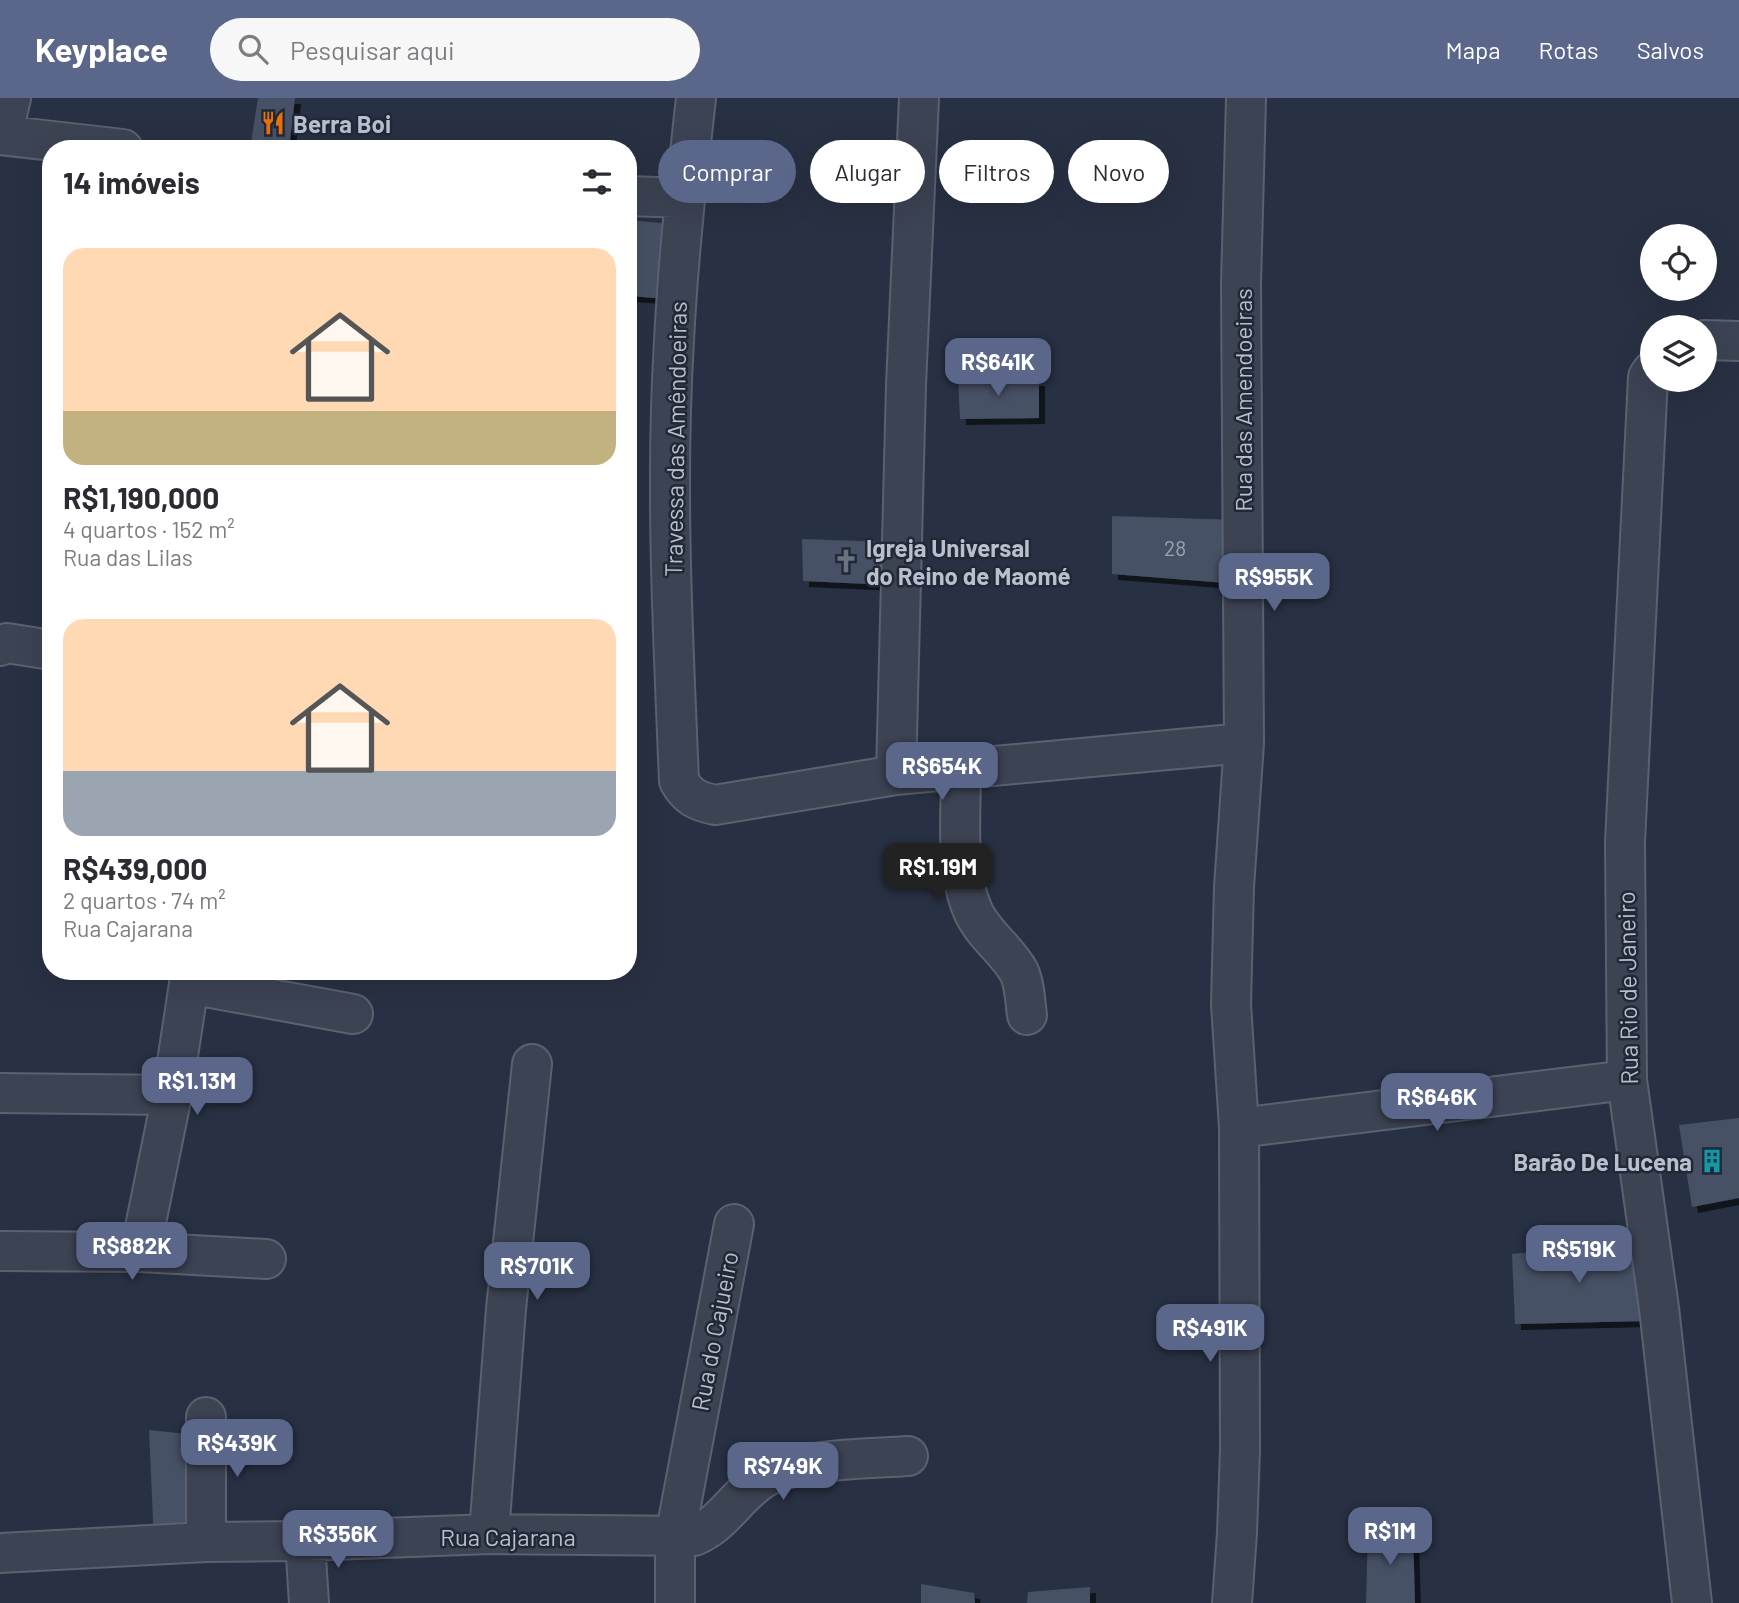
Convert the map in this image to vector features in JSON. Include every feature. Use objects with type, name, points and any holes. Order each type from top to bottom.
[{"type":"street","points":[[11,98],[1,135],[45,140]]},
{"type":"street","name":"Travessa das Amêndoeiras","points":[[691,140],[696,98]]},
{"type":"street","points":[[919,98],[906,385],[896,775],[1244,743]]},
{"type":"street","name":"Rua das Amendoeiras","points":[[1232,1603],[1240,1450],[1239,1128],[1231,1004],[1234,887],[1244,743],[1241,284],[1246,98]]},
{"type":"street","points":[[637,196],[658,197]]},
{"type":"street","name":"Travessa das Amêndoeiras","points":[[685,203],[674,343],[670,554],[679,781],[686,793],[698,802],[715,805],[896,775]]},
{"type":"street","points":[[1717,340],[1739,341]]},
{"type":"street","name":"Rua Rio de Janeiro","points":[[1647,392],[1625,842],[1627,1080],[1659,1308],[1692,1603]]},
{"type":"street","points":[[2,637],[42,648]]},
{"type":"street","points":[[961,771],[962,873],[966,894],[975,915],[1020,974],[1027,1015]]},
{"type":"street","points":[[140,1252],[172,1095],[190,980]]},
{"type":"street","points":[[199,980],[353,1014]]},
{"type":"street","points":[[489,1534],[506,1309],[532,1064]]},
{"type":"street","points":[[1239,1128],[1627,1080]]},
{"type":"street","points":[[0,1093],[172,1095]]},
{"type":"street","name":"Rua do Cajueiro","points":[[675,1603],[676,1537],[734,1224]]},
{"type":"street","points":[[0,1251],[140,1252],[266,1259]]},
{"type":"street","points":[[206,1418],[206,1542]]},
{"type":"street","name":"Rua Cajarana","points":[[0,1553],[206,1542],[489,1534],[694,1536],[709,1531],[747,1491],[765,1478],[786,1469],[908,1456]]},
{"type":"street","points":[[305,1541],[309,1603]]},
{"type":"building","name":"Berra Boi","points":[[258,98],[295,98],[290,140],[251,140]]},
{"type":"building","points":[[637,221],[672,224],[670,299],[637,297]]},
{"type":"building","points":[[958,377],[1039,380],[1039,418],[960,419]]},
{"type":"building","points":[[1112,516],[1239,520],[1239,584],[1112,574]]},
{"type":"building","name":"Igreja Universal do Reino de Maomé","points":[[802,539],[888,542],[890,585],[803,581]]},
{"type":"building","name":"Barão De Lucena","points":[[1739,1118],[1739,1198],[1692,1207],[1679,1125]]},
{"type":"building","points":[[1638,1242],[1645,1321],[1515,1324],[1512,1254]]},
{"type":"building","points":[[149,1430],[196,1435],[190,1541],[154,1541]]},
{"type":"building","points":[[1368,1528],[1413,1533],[1415,1603],[1366,1603]]},
{"type":"building","points":[[921,1584],[974,1593],[975,1603],[921,1603]]},
{"type":"building","points":[[1090,1587],[1090,1603],[1027,1603],[1028,1592]]},
{"type":"place","name":"Berra Boi","points":[[273,123]]},
{"type":"place","name":"Igreja Universal do Reino de Maomé","points":[[846,561]]},
{"type":"place","name":"Barão De Lucena","points":[[1712,1161]]}]
